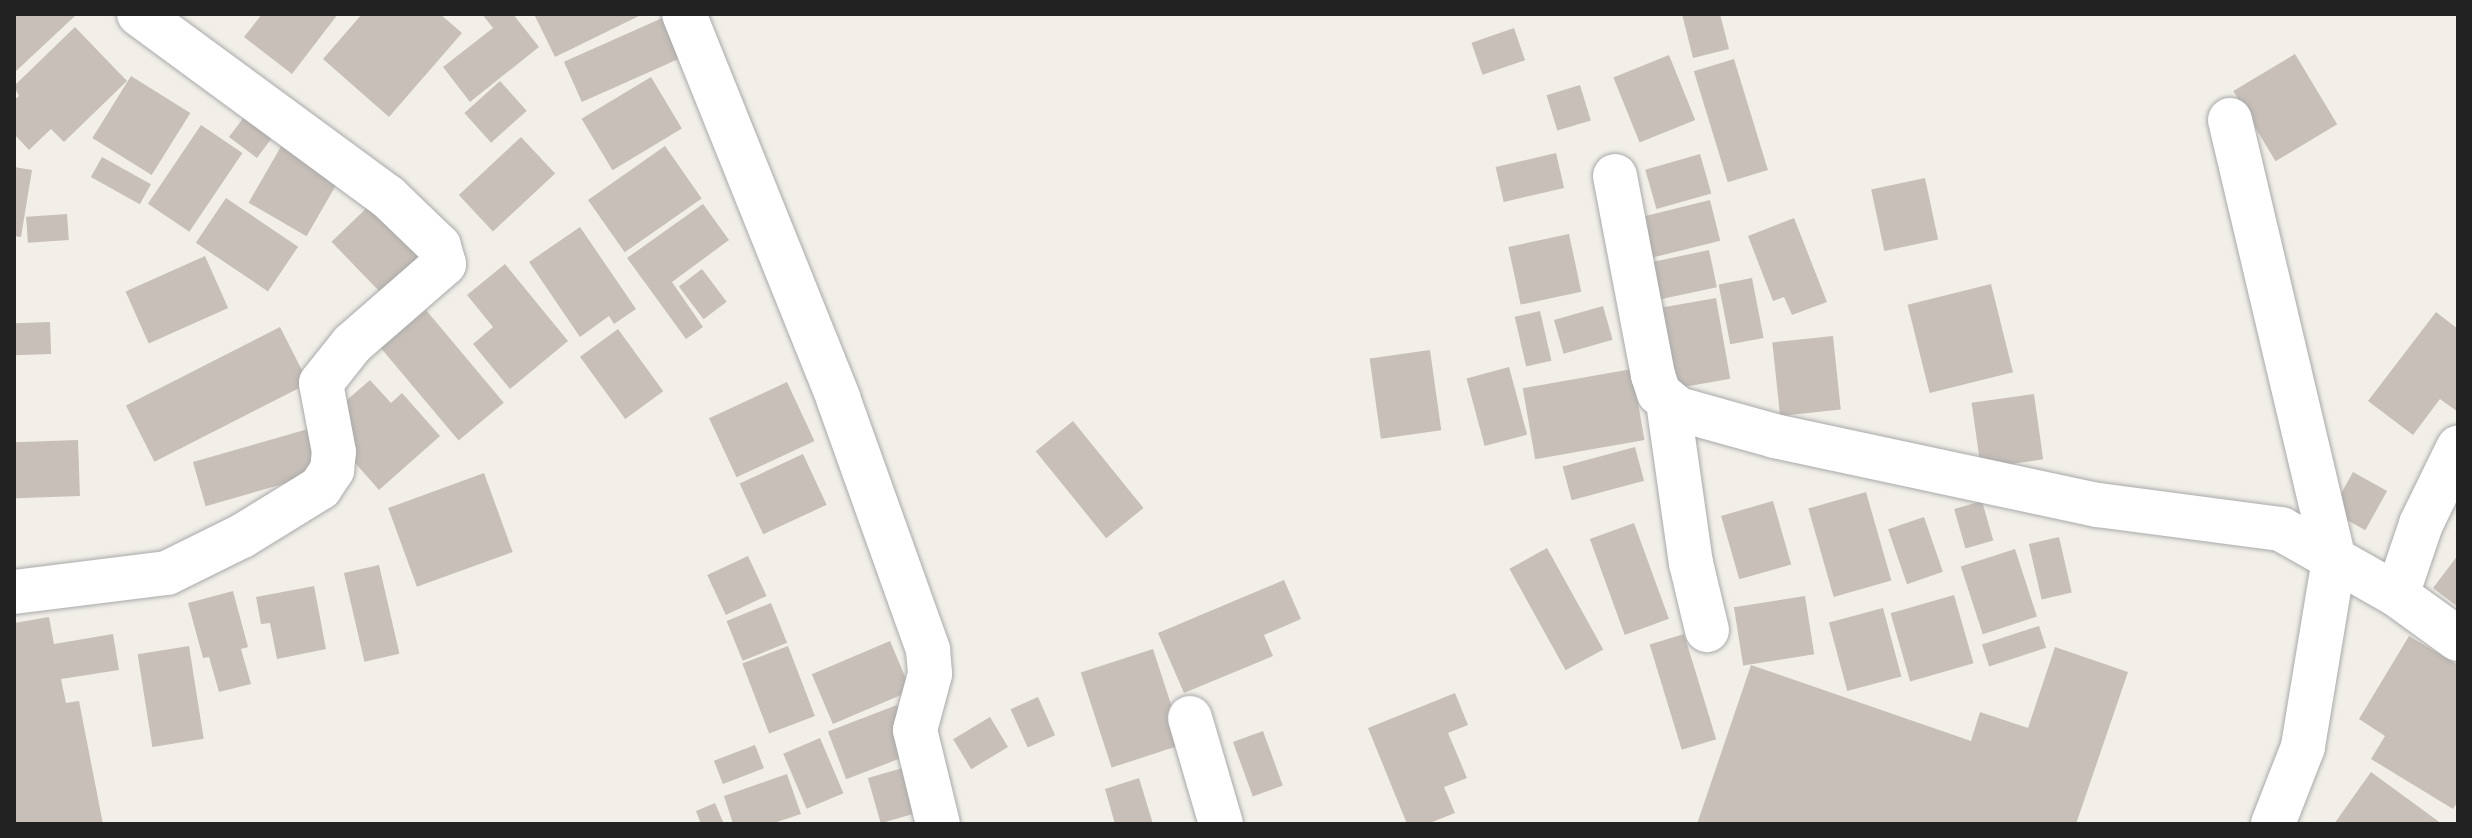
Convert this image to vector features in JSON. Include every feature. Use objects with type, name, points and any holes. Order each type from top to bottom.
[{"type":"street","points":[[14,592],[167,573],[242,536],[320,488],[332,470],[334,452],[321,383],[352,344],[444,264],[439,246],[388,197],[139,14]]},
{"type":"street","points":[[684,14],[838,398],[928,650],[930,674],[915,730],[938,824]]},
{"type":"street","points":[[2230,120],[2334,559],[2303,747],[2273,824]]},
{"type":"street","points":[[1615,176],[1653,375],[1668,402],[1691,563],[1707,630]]},
{"type":"street","points":[[1668,402],[1775,436],[1890,462],[2098,505],[2281,529],[2397,595],[2458,639]]},
{"type":"street","points":[[2397,595],[2421,524],[2458,448]]},
{"type":"street","points":[[1190,718],[1221,824]]},
{"type":"building","points":[[14,14],[77,14],[14,73]]},
{"type":"building","points":[[262,14],[338,14],[292,74],[244,37]]},
{"type":"building","points":[[362,14],[440,14],[462,33],[389,117],[323,59]]},
{"type":"building","points":[[482,14],[513,14],[539,47],[470,102],[443,67],[493,28]]},
{"type":"building","points":[[534,14],[643,14],[555,57]]},
{"type":"building","points":[[1682,14],[1720,14],[1729,49],[1693,58]]},
{"type":"building","points":[[669,15],[687,55],[582,102],[564,62]]},
{"type":"building","points":[[75,27],[127,81],[64,142],[51,129],[29,150],[14,134],[14,100],[19,96],[14,86]]},
{"type":"building","points":[[1514,28],[1525,60],[1483,75],[1471,43]]},
{"type":"building","points":[[2295,54],[2337,124],[2276,161],[2233,91]]},
{"type":"building","points":[[1669,55],[1695,120],[1640,142],[1613,77]]},
{"type":"building","points":[[1734,59],[1768,170],[1728,182],[1694,71]]},
{"type":"building","points":[[131,76],[190,113],[152,175],[92,138]]},
{"type":"building","points":[[651,77],[682,128],[612,170],[582,119]]},
{"type":"building","points":[[500,81],[527,111],[491,143],[464,113]]},
{"type":"building","points":[[1580,85],[1591,120],[1557,131],[1547,95]]},
{"type":"building","points":[[247,113],[275,134],[257,158],[229,137]]},
{"type":"building","points":[[201,125],[242,153],[189,232],[148,204]]},
{"type":"building","points":[[287,136],[345,170],[307,236],[248,203]]},
{"type":"building","points":[[521,137],[555,174],[493,232],[459,195]]},
{"type":"building","points":[[665,146],[702,198],[625,252],[588,200]]},
{"type":"building","points":[[1556,153],[1564,188],[1504,202],[1496,167]]},
{"type":"building","points":[[1700,154],[1711,193],[1657,209],[1645,170]]},
{"type":"building","points":[[102,157],[151,184],[140,204],[91,177]]},
{"type":"building","points":[[14,167],[32,170],[21,237],[14,236]]},
{"type":"building","points":[[1925,178],[1938,240],[1884,251],[1871,189]]},
{"type":"building","points":[[379,196],[437,256],[389,302],[332,242]]},
{"type":"building","points":[[226,198],[298,247],[268,291],[196,243]]},
{"type":"building","points":[[1710,200],[1720,241],[1642,260],[1631,220]]},
{"type":"building","points":[[703,204],[729,240],[672,282],[703,327],[686,339],[627,258]]},
{"type":"building","points":[[67,214],[69,240],[28,243],[26,217]]},
{"type":"building","points":[[1794,218],[1827,302],[1792,315],[1784,297],[1773,301],[1748,236]]},
{"type":"building","points":[[580,227],[636,309],[614,324],[609,316],[580,337],[529,262]]},
{"type":"building","points":[[1569,234],[1581,292],[1521,305],[1508,247]]},
{"type":"building","points":[[1709,250],[1717,287],[1646,302],[1639,265]]},
{"type":"building","points":[[205,256],[228,308],[149,343],[126,291]]},
{"type":"building","points":[[505,264],[568,341],[510,389],[473,344],[493,327],[467,295]]},
{"type":"building","points":[[702,269],[727,302],[704,319],[679,286]]},
{"type":"building","points":[[1752,278],[1764,338],[1730,344],[1719,284]]},
{"type":"building","points":[[1991,284],[2013,372],[1930,393],[1908,305]]},
{"type":"building","points":[[1716,298],[1730,379],[1665,390],[1651,309]]},
{"type":"building","points":[[1603,306],[1613,340],[1564,354],[1554,320]]},
{"type":"building","points":[[426,310],[504,403],[459,441],[381,348]]},
{"type":"building","points":[[1540,311],[1551,361],[1526,367],[1515,317]]},
{"type":"building","points":[[2436,312],[2458,329],[2458,412],[2440,399],[2413,435],[2368,401]]},
{"type":"building","points":[[50,322],[51,354],[15,355],[14,323]]},
{"type":"building","points":[[280,327],[309,383],[154,462],[126,406]]},
{"type":"building","points":[[618,329],[663,391],[625,419],[580,357]]},
{"type":"building","points":[[1833,336],[1841,410],[1780,416],[1772,342]]},
{"type":"building","points":[[1430,350],[1441,430],[1381,439],[1370,358]]},
{"type":"building","points":[[1509,367],[1527,435],[1485,446],[1466,378]]},
{"type":"building","points":[[1632,369],[1645,440],[1535,459],[1523,388]]},
{"type":"building","points":[[370,380],[391,403],[402,393],[440,436],[379,490],[341,447],[354,436],[333,412]]},
{"type":"building","points":[[787,382],[814,441],[737,477],[709,418]]},
{"type":"building","points":[[2034,394],[2043,459],[1981,468],[1972,403]]},
{"type":"building","points":[[1073,421],[1143,508],[1106,538],[1036,451]]},
{"type":"building","points":[[315,427],[328,471],[206,506],[193,462]]},
{"type":"building","points":[[78,440],[80,496],[16,498],[14,442]]},
{"type":"building","points":[[1635,447],[1644,481],[1572,500],[1563,466]]},
{"type":"building","points":[[803,454],[827,505],[763,534],[740,484]]},
{"type":"building","points":[[2353,472],[2387,491],[2365,530],[2331,511]]},
{"type":"building","points":[[484,473],[513,552],[417,587],[388,508]]},
{"type":"building","points":[[1866,492],[1891,580],[1834,597],[1808,509]]},
{"type":"building","points":[[1773,501],[1791,564],[1739,579],[1721,516]]},
{"type":"building","points":[[1982,501],[1993,540],[1965,548],[1954,509]]},
{"type":"building","points":[[1924,517],[1943,572],[1907,584],[1888,529]]},
{"type":"building","points":[[1634,523],[1669,619],[1625,635],[1590,539]]},
{"type":"building","points":[[2059,537],[2072,593],[2042,600],[2029,544]]},
{"type":"building","points":[[1547,548],[1603,649],[1566,670],[1509,569]]},
{"type":"building","points":[[2015,549],[2037,617],[1983,634],[1961,567]]},
{"type":"building","points":[[2458,555],[2458,607],[2433,588]]},
{"type":"building","points":[[748,556],[767,596],[726,615],[707,575]]},
{"type":"building","points":[[379,565],[399,654],[364,662],[344,573]]},
{"type":"building","points":[[1284,580],[1301,619],[1264,635],[1273,656],[1184,693],[1158,633]]},
{"type":"building","points":[[314,586],[326,649],[277,659],[270,623],[261,624],[256,597]]},
{"type":"building","points":[[233,591],[248,647],[241,649],[251,684],[219,692],[209,657],[203,658],[188,603]]},
{"type":"building","points":[[1954,595],[1974,663],[1910,681],[1891,613]]},
{"type":"building","points":[[1805,596],[1814,654],[1743,666],[1734,607]]},
{"type":"building","points":[[771,603],[787,643],[743,661],[726,621]]},
{"type":"building","points":[[1883,608],[1901,677],[1847,691],[1829,622]]},
{"type":"building","points":[[49,617],[54,644],[113,634],[119,670],[61,679],[66,703],[79,701],[103,824],[14,824],[14,623]]},
{"type":"building","points":[[2039,626],[2046,648],[1989,666],[1982,645]]},
{"type":"building","points":[[1684,634],[1716,739],[1682,750],[1650,645]]},
{"type":"building","points":[[2409,636],[2458,665],[2458,801],[2453,809],[2371,759],[2385,736],[2359,719]]},
{"type":"building","points":[[890,641],[911,691],[833,724],[812,674]]},
{"type":"building","points":[[189,646],[204,739],[152,747],[138,654]]},
{"type":"building","points":[[788,646],[815,716],[769,734],[742,664]]},
{"type":"building","points":[[2055,647],[2128,672],[2076,824],[1697,824],[1751,665],[1971,741],[1980,712],[2028,728]]},
{"type":"building","points":[[1153,649],[1184,744],[1112,768],[1081,672]]},
{"type":"building","points":[[1455,693],[1468,725],[1448,733],[1467,778],[1444,787],[1455,813],[1427,824],[1407,824],[1368,728]]},
{"type":"building","points":[[1038,697],[1055,735],[1028,748],[1011,709]]},
{"type":"building","points":[[897,705],[915,753],[846,779],[828,732]]},
{"type":"building","points":[[990,717],[1008,747],[971,769],[953,739]]},
{"type":"building","points":[[1263,731],[1283,786],[1253,796],[1233,742]]},
{"type":"building","points":[[820,738],[843,793],[807,809],[783,754]]},
{"type":"building","points":[[755,745],[764,768],[723,784],[714,761]]},
{"type":"building","points":[[913,765],[926,810],[881,823],[868,778]]},
{"type":"building","points":[[2371,772],[2442,824],[2334,824]]},
{"type":"building","points":[[787,774],[801,814],[771,824],[733,824],[724,796]]},
{"type":"building","points":[[1139,778],[1153,824],[1115,824],[1105,789]]},
{"type":"building","points":[[715,803],[724,824],[701,824],[696,811]]}]
